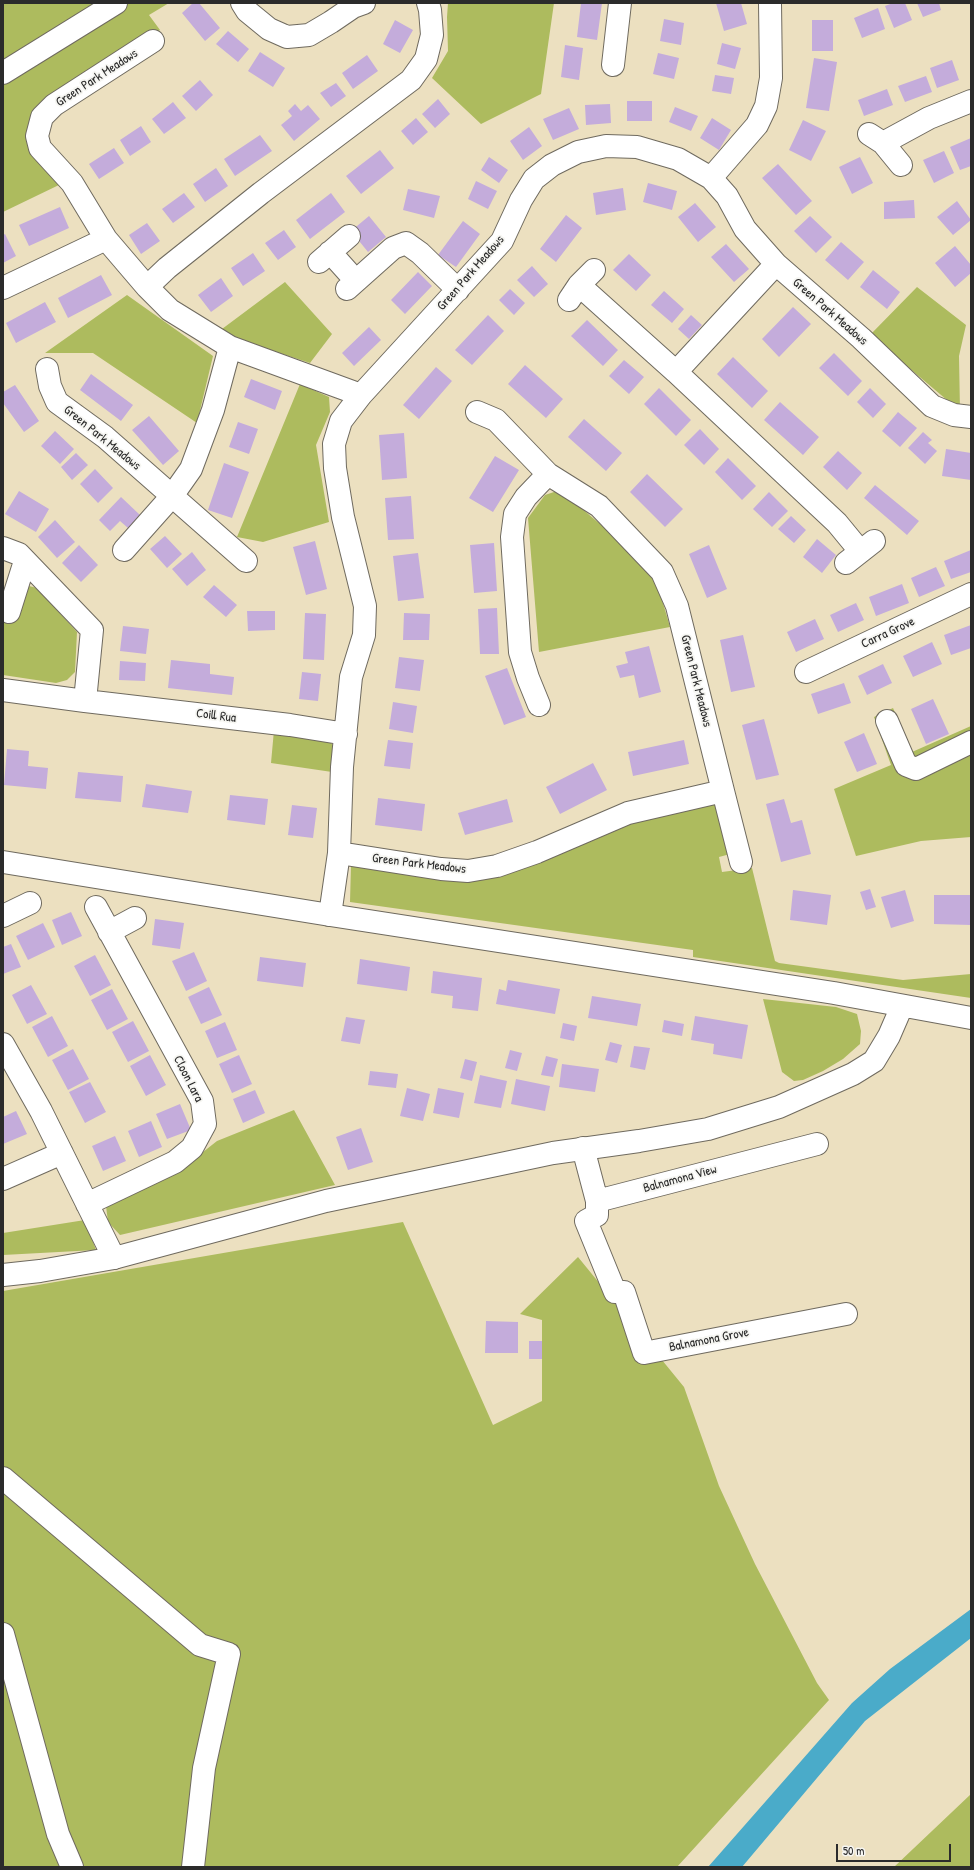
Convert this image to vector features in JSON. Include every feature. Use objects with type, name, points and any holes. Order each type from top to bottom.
[{"type":"street","points":[[3,73],[116,3]]},
{"type":"street","points":[[242,3],[247,11],[269,29],[287,36],[309,35],[332,22],[353,7],[364,3]]},
{"type":"street","points":[[147,287],[166,268],[261,192],[411,80],[426,58],[432,35],[428,3]]},
{"type":"street","points":[[612,65],[620,3]]},
{"type":"street","points":[[711,178],[758,125],[766,106],[771,78],[770,3]]},
{"type":"street","name":"Green Park Meadows","points":[[153,41],[54,105],[42,117],[37,136],[40,148],[72,183],[106,239],[147,287],[170,310],[230,347],[361,395]]},
{"type":"street","points":[[901,165],[876,138],[971,101]]},
{"type":"street","name":"Green Park Meadows","points":[[330,915],[339,853],[342,767],[351,677],[364,635],[365,606],[342,510],[335,468],[334,444],[341,421],[361,395],[502,241],[521,200],[534,179],[552,165],[578,152],[606,146],[637,146],[678,159],[711,178],[727,196],[745,229],[776,264],[861,338],[932,406],[954,415],[971,417]]},
{"type":"street","points":[[349,236],[325,257],[351,285],[393,248],[406,243],[420,253],[458,290]]},
{"type":"street","points":[[3,288],[106,239]]},
{"type":"street","points":[[676,372],[776,264]]},
{"type":"street","points":[[594,270],[574,292],[676,372],[837,523],[860,551]]},
{"type":"street","points":[[124,550],[172,496],[191,469],[214,410],[230,347]]},
{"type":"street","name":"Green Park Meadows","points":[[47,370],[50,386],[57,402],[105,437],[246,560]]},
{"type":"street","name":"Green Park Meadows","points":[[339,853],[441,869],[468,871],[497,866],[537,852],[628,813],[723,791],[677,606],[662,572],[599,506],[548,474],[496,420],[477,412]]},
{"type":"street","points":[[539,704],[528,678],[520,652],[512,537],[514,514],[526,497],[548,474]]},
{"type":"street","points":[[3,548],[19,554],[92,630],[85,701]]},
{"type":"street","points":[[9,612],[25,561]]},
{"type":"street","name":"Carra Grove","points":[[806,672],[971,594]]},
{"type":"street","name":"Coill Rua","points":[[3,690],[290,725],[346,734]]},
{"type":"street","points":[[887,721],[906,765],[916,769],[971,742]]},
{"type":"street","points":[[723,791],[742,862]]},
{"type":"street","points":[[3,862],[330,915],[834,993],[971,1018]]},
{"type":"street","points":[[3,916],[30,903]]},
{"type":"street","name":"Cloon Lara","points":[[87,1204],[175,1162],[192,1148],[205,1124],[202,1101],[96,907]]},
{"type":"street","points":[[109,932],[135,918]]},
{"type":"street","points":[[3,1275],[40,1272],[114,1258],[326,1201],[553,1152],[708,1129],[779,1106],[853,1074],[874,1061],[889,1036],[902,1006]]},
{"type":"street","points":[[3,1044],[41,1111],[114,1258]]},
{"type":"street","name":"Balnamona View","points":[[597,1201],[817,1144]]},
{"type":"street","points":[[583,1148],[597,1201]]},
{"type":"street","points":[[3,1179],[62,1152]]},
{"type":"street","name":"Balnamona Grove","points":[[597,1201],[597,1215],[586,1221],[615,1292],[624,1292],[644,1353],[846,1314]]},
{"type":"street","points":[[3,1478],[200,1645],[229,1654],[204,1768],[193,1867]]},
{"type":"street","points":[[3,1634],[58,1834],[72,1867]]},
{"type":"green space","points":[[3,3],[169,3],[149,15],[160,30],[31,116],[28,137],[61,184],[3,212]]},
{"type":"green space","points":[[448,3],[554,3],[541,94],[481,124],[432,78],[448,51]]},
{"type":"green space","points":[[285,282],[332,334],[310,363],[237,339],[222,329]]},
{"type":"green space","points":[[917,287],[966,325],[959,356],[960,411],[870,335]]},
{"type":"green space","points":[[127,295],[213,356],[197,423],[93,353],[45,353]]},
{"type":"green space","points":[[300,384],[329,397],[330,412],[316,445],[329,522],[263,542],[237,537]]},
{"type":"green space","points":[[560,490],[627,547],[656,579],[670,627],[539,652],[528,518],[545,495]]},
{"type":"green space","points":[[29,586],[37,588],[77,632],[75,672],[67,680],[56,683],[3,675],[3,618],[18,597]]},
{"type":"green space","points":[[893,708],[912,752],[971,726],[971,837],[921,841],[856,856],[834,789],[891,765],[874,717]]},
{"type":"green space","points":[[274,730],[330,741],[335,749],[332,772],[271,763]]},
{"type":"green space","points":[[715,803],[734,853],[719,857],[722,872],[752,868],[775,961],[779,963],[903,980],[971,974],[971,998],[693,957],[693,950],[350,902],[351,865],[450,878],[622,826]]},
{"type":"green space","points":[[763,999],[836,1007],[857,1014],[861,1031],[860,1044],[843,1059],[823,1071],[803,1080],[794,1081],[782,1072]]},
{"type":"green space","points":[[294,1110],[335,1185],[120,1235],[108,1222],[106,1206],[198,1156],[217,1141]]},
{"type":"green space","points":[[85,1220],[96,1250],[3,1255],[3,1233]]},
{"type":"green space","points":[[403,1222],[493,1425],[542,1401],[542,1320],[520,1314],[578,1257],[684,1387],[719,1486],[755,1564],[817,1683],[829,1700],[677,1867],[3,1867],[3,1291]]},
{"type":"green space","points":[[971,1794],[971,1867],[894,1867]]},
{"type":"water","points":[[971,1609],[971,1638],[865,1721],[742,1867],[708,1867],[852,1703],[890,1669]]},
{"type":"building","points":[[193,3],[199,3],[220,28],[205,41],[182,13]]},
{"type":"building","points":[[581,3],[602,3],[597,40],[577,37]]},
{"type":"building","points":[[716,3],[741,3],[747,24],[724,31]]},
{"type":"building","points":[[893,3],[905,3],[912,20],[894,28],[885,6]]},
{"type":"building","points":[[917,3],[939,3],[941,10],[923,17]]},
{"type":"building","points":[[878,8],[885,29],[862,38],[854,18]]},
{"type":"building","points":[[664,19],[684,23],[681,45],[660,41]]},
{"type":"building","points":[[395,20],[413,30],[400,53],[383,44]]},
{"type":"building","points":[[812,20],[833,20],[833,51],[812,51]]},
{"type":"building","points":[[228,31],[249,49],[238,62],[216,44]]},
{"type":"building","points":[[722,43],[741,48],[735,69],[717,64]]},
{"type":"building","points":[[565,45],[583,48],[579,80],[561,77]]},
{"type":"building","points":[[260,52],[285,68],[273,87],[248,71]]},
{"type":"building","points":[[658,53],[679,58],[674,79],[653,74]]},
{"type":"building","points":[[367,55],[378,71],[353,89],[342,73]]},
{"type":"building","points":[[814,58],[837,62],[829,111],[806,108]]},
{"type":"building","points":[[952,60],[959,80],[937,88],[930,68]]},
{"type":"building","points":[[715,75],[734,78],[731,94],[712,91]]},
{"type":"building","points":[[926,76],[932,92],[905,102],[898,86]]},
{"type":"building","points":[[200,80],[213,95],[196,111],[182,96]]},
{"type":"building","points":[[336,83],[346,96],[331,107],[320,93]]},
{"type":"building","points":[[887,89],[893,105],[864,116],[858,100]]},
{"type":"building","points":[[438,99],[450,114],[435,128],[422,114]]},
{"type":"building","points":[[627,101],[652,101],[652,121],[627,121]]},
{"type":"building","points":[[173,102],[186,118],[164,134],[152,119]]},
{"type":"building","points":[[295,104],[301,111],[308,105],[320,119],[294,141],[281,125],[292,116],[288,111]]},
{"type":"building","points":[[610,104],[611,123],[586,125],[585,105]]},
{"type":"building","points":[[675,107],[698,116],[691,131],[669,122]]},
{"type":"building","points":[[569,108],[579,129],[553,140],[543,119]]},
{"type":"building","points":[[416,118],[428,132],[413,145],[401,131]]},
{"type":"building","points":[[712,118],[731,130],[719,150],[700,138]]},
{"type":"building","points":[[803,120],[826,131],[811,161],[789,150]]},
{"type":"building","points":[[141,126],[151,142],[130,156],[120,140]]},
{"type":"building","points":[[529,127],[542,146],[523,160],[510,141]]},
{"type":"building","points":[[260,135],[272,151],[235,176],[224,159]]},
{"type":"building","points":[[971,138],[971,166],[960,170],[950,147]]},
{"type":"building","points":[[114,148],[124,163],[99,179],[89,164]]},
{"type":"building","points":[[380,150],[394,168],[361,194],[346,176]]},
{"type":"building","points":[[944,151],[954,173],[934,183],[923,160]]},
{"type":"building","points":[[489,157],[508,170],[499,183],[481,170]]},
{"type":"building","points":[[860,157],[873,183],[852,194],[839,167]]},
{"type":"building","points":[[778,164],[812,201],[796,215],[762,178]]},
{"type":"building","points":[[216,168],[228,186],[205,202],[193,184]]},
{"type":"building","points":[[476,181],[497,191],[488,209],[468,199]]},
{"type":"building","points":[[648,183],[677,191],[672,210],[643,202]]},
{"type":"building","points":[[623,188],[626,210],[596,215],[593,193]]},
{"type":"building","points":[[408,189],[440,196],[434,218],[403,210]]},
{"type":"building","points":[[184,193],[195,207],[173,223],[162,209]]},
{"type":"building","points":[[331,193],[345,212],[310,239],[296,220]]},
{"type":"building","points":[[914,200],[915,218],[884,219],[884,202]]},
{"type":"building","points":[[957,201],[971,220],[953,235],[937,217]]},
{"type":"building","points":[[695,203],[716,227],[698,242],[678,217]]},
{"type":"building","points":[[60,207],[69,228],[29,246],[19,225]]},
{"type":"building","points":[[566,215],[582,228],[556,262],[540,249]]},
{"type":"building","points":[[369,216],[386,237],[368,252],[351,231]]},
{"type":"building","points":[[810,216],[832,237],[816,253],[794,231]]},
{"type":"building","points":[[463,221],[480,234],[456,267],[438,255]]},
{"type":"building","points":[[147,223],[160,241],[141,254],[129,235]]},
{"type":"building","points":[[284,230],[296,247],[278,260],[265,243]]},
{"type":"building","points":[[5,234],[16,256],[3,263],[3,235]]},
{"type":"building","points":[[841,242],[864,262],[848,280],[825,260]]},
{"type":"building","points":[[726,244],[749,269],[734,282],[711,257]]},
{"type":"building","points":[[955,246],[971,265],[971,273],[955,287],[935,263]]},
{"type":"building","points":[[253,253],[265,271],[243,286],[231,268]]},
{"type":"building","points":[[629,254],[651,275],[636,291],[613,270]]},
{"type":"building","points":[[532,266],[548,284],[534,297],[517,280]]},
{"type":"building","points":[[873,270],[900,292],[887,309],[860,287]]},
{"type":"building","points":[[418,272],[432,286],[405,314],[391,300]]},
{"type":"building","points":[[101,275],[112,295],[68,318],[58,298]]},
{"type":"building","points":[[221,278],[233,296],[211,312],[198,295]]},
{"type":"building","points":[[510,289],[525,303],[514,315],[499,300]]},
{"type":"building","points":[[664,291],[684,309],[672,323],[651,305]]},
{"type":"building","points":[[45,302],[56,322],[16,343],[6,323]]},
{"type":"building","points":[[793,307],[811,324],[779,357],[762,339]]},
{"type":"building","points":[[488,315],[504,331],[472,365],[455,350]]},
{"type":"building","points":[[691,315],[702,325],[689,339],[678,329]]},
{"type":"building","points":[[587,320],[618,350],[603,366],[571,336]]},
{"type":"building","points":[[369,327],[381,340],[354,366],[342,353]]},
{"type":"building","points":[[834,353],[862,381],[848,396],[819,368]]},
{"type":"building","points":[[733,357],[768,391],[752,408],[717,374]]},
{"type":"building","points":[[624,360],[644,377],[629,394],[609,376]]},
{"type":"building","points":[[525,365],[563,399],[546,418],[508,384]]},
{"type":"building","points":[[436,367],[452,381],[419,419],[403,405]]},
{"type":"building","points":[[91,374],[133,405],[121,421],[80,390]]},
{"type":"building","points":[[251,379],[282,391],[275,410],[244,397]]},
{"type":"building","points":[[15,385],[39,421],[24,432],[3,403],[3,392]]},
{"type":"building","points":[[659,388],[691,420],[676,436],[644,404]]},
{"type":"building","points":[[870,388],[886,404],[873,418],[857,402]]},
{"type":"building","points":[[780,402],[819,437],[803,455],[764,420]]},
{"type":"building","points":[[898,412],[917,428],[900,447],[882,431]]},
{"type":"building","points":[[149,416],[179,451],[163,465],[132,430]]},
{"type":"building","points":[[584,419],[622,453],[606,471],[568,437]]},
{"type":"building","points":[[238,422],[258,429],[249,454],[229,447]]},
{"type":"building","points":[[700,429],[719,449],[704,465],[684,445]]},
{"type":"building","points":[[55,431],[74,449],[60,464],[41,446]]},
{"type":"building","points":[[923,432],[932,440],[928,443],[937,451],[925,464],[908,448]]},
{"type":"building","points":[[404,433],[407,478],[382,480],[379,435]]},
{"type":"building","points":[[946,449],[971,453],[971,480],[942,476]]},
{"type":"building","points":[[838,451],[862,473],[847,490],[823,467]]},
{"type":"building","points":[[76,453],[88,465],[72,480],[61,467]]},
{"type":"building","points":[[495,456],[519,470],[493,512],[469,498]]},
{"type":"building","points":[[728,458],[756,486],[742,500],[715,472]]},
{"type":"building","points":[[224,463],[249,472],[232,518],[208,510]]},
{"type":"building","points":[[95,469],[113,488],[98,503],[80,484]]},
{"type":"building","points":[[647,474],[683,509],[665,527],[630,492]]},
{"type":"building","points":[[875,485],[919,521],[907,535],[864,498]]},
{"type":"building","points":[[19,491],[49,509],[36,532],[5,514]]},
{"type":"building","points":[[769,492],[788,511],[772,527],[753,509]]},
{"type":"building","points":[[411,496],[414,539],[388,540],[385,498]]},
{"type":"building","points":[[121,497],[140,515],[128,528],[120,521],[110,531],[99,520]]},
{"type":"building","points":[[791,516],[806,530],[794,543],[778,529]]},
{"type":"building","points":[[55,520],[75,542],[57,558],[38,537]]},
{"type":"building","points":[[165,536],[182,554],[167,568],[150,549]]},
{"type":"building","points":[[817,539],[836,555],[822,573],[803,557]]},
{"type":"building","points":[[315,541],[327,589],[306,595],[293,547]]},
{"type":"building","points":[[494,543],[497,591],[474,593],[470,545]]},
{"type":"building","points":[[79,545],[98,565],[81,582],[62,563]]},
{"type":"building","points":[[709,545],[727,589],[707,598],[689,554]]},
{"type":"building","points":[[971,550],[971,572],[951,579],[944,561]]},
{"type":"building","points":[[192,552],[206,570],[187,586],[172,569]]},
{"type":"building","points":[[418,553],[424,598],[398,601],[393,556]]},
{"type":"building","points":[[936,567],[945,586],[919,597],[911,578]]},
{"type":"building","points":[[902,584],[909,603],[876,616],[869,597]]},
{"type":"building","points":[[214,585],[237,605],[226,617],[203,597]]},
{"type":"building","points":[[856,603],[864,620],[838,632],[830,615]]},
{"type":"building","points":[[497,608],[499,654],[480,654],[478,609]]},
{"type":"building","points":[[247,611],[275,611],[275,630],[248,631]]},
{"type":"building","points":[[305,613],[326,614],[324,660],[303,659]]},
{"type":"building","points":[[404,613],[430,614],[429,640],[403,640]]},
{"type":"building","points":[[815,619],[824,639],[796,652],[787,632]]},
{"type":"building","points":[[971,625],[971,648],[951,655],[944,635]]},
{"type":"building","points":[[123,626],[149,629],[146,654],[120,651]]},
{"type":"building","points":[[743,635],[755,687],[731,692],[720,640]]},
{"type":"building","points":[[932,642],[942,664],[913,677],[903,656]]},
{"type":"building","points":[[649,646],[661,692],[639,698],[634,675],[620,678],[616,666],[628,663],[625,652]]},
{"type":"building","points":[[399,657],[424,660],[420,691],[395,688]]},
{"type":"building","points":[[171,660],[210,664],[210,674],[234,677],[232,695],[168,688]]},
{"type":"building","points":[[120,661],[146,663],[145,681],[119,680]]},
{"type":"building","points":[[883,664],[892,683],[867,695],[858,676]]},
{"type":"building","points":[[507,668],[526,717],[504,725],[485,676]]},
{"type":"building","points":[[302,672],[321,674],[318,701],[299,699]]},
{"type":"building","points":[[844,683],[851,703],[818,714],[811,694]]},
{"type":"building","points":[[933,699],[949,734],[926,744],[911,709]]},
{"type":"building","points":[[393,702],[417,706],[413,733],[389,729]]},
{"type":"building","points":[[764,719],[779,775],[756,780],[742,725]]},
{"type":"building","points":[[864,733],[877,764],[857,772],[844,742]]},
{"type":"building","points":[[388,740],[413,743],[410,769],[384,766]]},
{"type":"building","points":[[684,740],[689,764],[633,776],[628,752]]},
{"type":"building","points":[[7,749],[29,751],[28,766],[48,768],[46,789],[4,785]]},
{"type":"building","points":[[593,763],[607,790],[560,814],[546,787]]},
{"type":"building","points":[[78,772],[123,776],[121,802],[75,798]]},
{"type":"building","points":[[146,784],[192,791],[188,813],[142,807]]},
{"type":"building","points":[[230,795],[268,799],[265,825],[227,820]]},
{"type":"building","points":[[378,798],[425,804],[422,831],[375,825]]},
{"type":"building","points":[[507,799],[513,822],[465,835],[458,813]]},
{"type":"building","points":[[784,799],[791,823],[802,820],[811,854],[781,862],[766,804]]},
{"type":"building","points":[[292,805],[317,808],[313,838],[288,835]]},
{"type":"building","points":[[870,889],[876,907],[866,910],[860,892]]},
{"type":"building","points":[[793,890],[831,895],[827,925],[790,920]]},
{"type":"building","points":[[905,890],[914,921],[891,928],[881,897]]},
{"type":"building","points":[[934,895],[971,895],[971,925],[934,924]]},
{"type":"building","points":[[71,912],[82,936],[62,945],[52,920]]},
{"type":"building","points":[[155,919],[184,923],[180,949],[152,945]]},
{"type":"building","points":[[43,923],[55,947],[28,960],[16,936]]},
{"type":"building","points":[[11,944],[21,967],[3,974],[3,947]]},
{"type":"building","points":[[194,952],[207,981],[186,991],[172,961]]},
{"type":"building","points":[[95,955],[111,985],[90,996],[74,966]]},
{"type":"building","points":[[260,957],[306,963],[303,987],[257,981]]},
{"type":"building","points":[[360,959],[410,967],[407,991],[357,984]]},
{"type":"building","points":[[433,971],[482,978],[478,1011],[452,1008],[453,996],[431,993]]},
{"type":"building","points":[[508,980],[560,989],[555,1014],[496,1004],[499,989],[506,991]]},
{"type":"building","points":[[31,985],[47,1014],[27,1024],[12,995]]},
{"type":"building","points":[[209,987],[222,1015],[201,1024],[188,997]]},
{"type":"building","points":[[112,989],[128,1019],[107,1030],[91,1000]]},
{"type":"building","points":[[592,996],[641,1004],[637,1026],[588,1018]]},
{"type":"building","points":[[52,1016],[68,1046],[48,1057],[32,1027]]},
{"type":"building","points":[[695,1016],[748,1025],[742,1059],[713,1054],[714,1044],[691,1040]]},
{"type":"building","points":[[346,1017],[365,1020],[360,1044],[341,1041]]},
{"type":"building","points":[[664,1020],[684,1024],[682,1036],[662,1032]]},
{"type":"building","points":[[133,1021],[149,1051],[128,1062],[112,1032]]},
{"type":"building","points":[[225,1022],[237,1050],[217,1058],[205,1031]]},
{"type":"building","points":[[563,1023],[577,1026],[574,1041],[560,1038]]},
{"type":"building","points":[[610,1042],[622,1045],[617,1063],[605,1060]]},
{"type":"building","points":[[634,1046],[650,1048],[645,1070],[630,1067]]},
{"type":"building","points":[[73,1049],[89,1079],[68,1090],[52,1060]]},
{"type":"building","points":[[510,1050],[522,1053],[517,1071],[505,1068]]},
{"type":"building","points":[[150,1055],[166,1085],[146,1096],[130,1066]]},
{"type":"building","points":[[239,1055],[252,1084],[232,1093],[219,1064]]},
{"type":"building","points":[[546,1056],[558,1059],[553,1077],[541,1075]]},
{"type":"building","points":[[465,1059],[477,1062],[472,1081],[460,1078]]},
{"type":"building","points":[[562,1064],[599,1069],[595,1092],[559,1087]]},
{"type":"building","points":[[370,1071],[398,1074],[396,1088],[368,1085]]},
{"type":"building","points":[[480,1075],[507,1081],[501,1108],[474,1103]]},
{"type":"building","points":[[516,1079],[550,1086],[545,1111],[511,1104]]},
{"type":"building","points":[[90,1082],[106,1112],[85,1123],[69,1092]]},
{"type":"building","points":[[407,1088],[430,1094],[423,1121],[400,1116]]},
{"type":"building","points":[[438,1088],[464,1093],[459,1118],[433,1113]]},
{"type":"building","points":[[255,1090],[265,1113],[243,1123],[233,1099]]},
{"type":"building","points":[[180,1104],[191,1130],[167,1139],[156,1114]]},
{"type":"building","points":[[16,1111],[27,1134],[3,1144],[3,1117]]},
{"type":"building","points":[[151,1121],[162,1147],[139,1157],[128,1131]]},
{"type":"building","points":[[361,1128],[373,1162],[348,1170],[336,1137]]},
{"type":"building","points":[[115,1136],[126,1161],[103,1171],[92,1146]]},
{"type":"building","points":[[486,1321],[518,1322],[518,1353],[485,1353]]},
{"type":"building","points":[[529,1341],[542,1341],[542,1359],[529,1359]]}]
